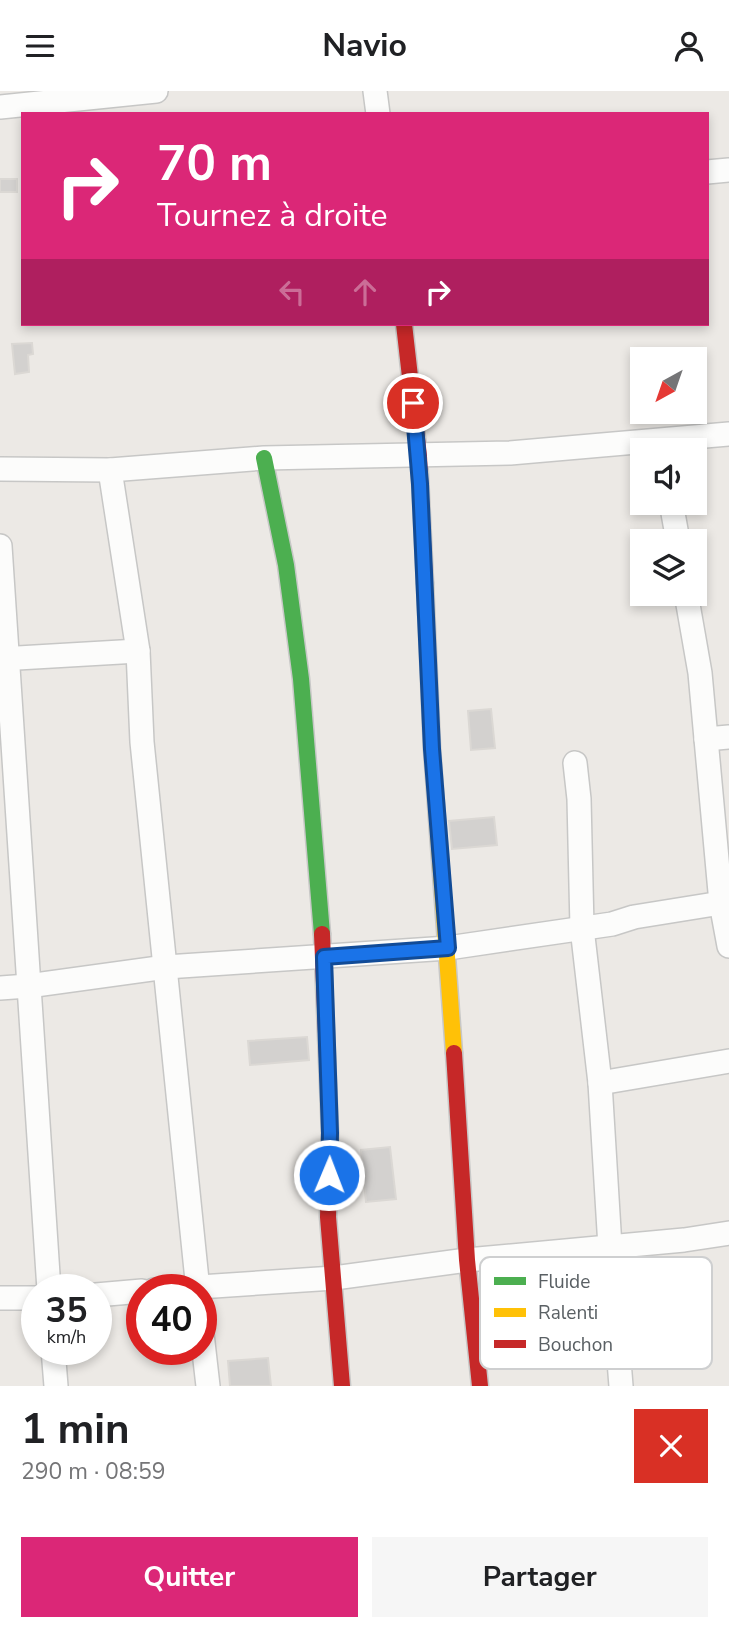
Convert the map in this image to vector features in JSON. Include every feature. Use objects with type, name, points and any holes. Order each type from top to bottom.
[{"type":"street","points":[[0,107],[156,91]]},
{"type":"street","points":[[375,91],[378,112]]},
{"type":"street","points":[[709,172],[729,170]]},
{"type":"street","points":[[404,326],[419,456],[432,749],[448,948],[467,1260],[480,1386]]},
{"type":"street","points":[[704,438],[729,434]]},
{"type":"street","points":[[0,469],[110,470],[264,458],[419,456],[630,447]]},
{"type":"street","points":[[264,458],[286,565],[301,679],[324,957],[330,1133],[328,1217],[342,1386]]},
{"type":"street","points":[[110,470],[138,651],[142,742],[196,1274]]},
{"type":"street","points":[[0,546],[4,659],[48,1274]]},
{"type":"street","points":[[688,606],[700,673],[721,903],[729,946]]},
{"type":"street","points":[[4,659],[138,651]]},
{"type":"street","points":[[706,739],[729,737]]},
{"type":"street","points":[[575,763],[579,799],[582,928],[600,1083],[611,1257]]},
{"type":"street","points":[[0,988],[166,967],[448,948],[612,924],[634,917],[721,903]]},
{"type":"street","points":[[600,1083],[729,1061]]},
{"type":"street","points":[[500,1257],[684,1240],[729,1233]]},
{"type":"street","points":[[217,1287],[334,1278],[480,1259]]},
{"type":"street","points":[[0,1299],[21,1298]]},
{"type":"street","points":[[54,1365],[56,1386]]},
{"type":"street","points":[[206,1365],[208,1386]]},
{"type":"building","points":[[0,179],[17,179],[17,192],[0,192]]},
{"type":"building","points":[[32,343],[33,354],[28,355],[29,372],[15,374],[12,344]]},
{"type":"building","points":[[491,709],[495,748],[471,750],[468,711]]},
{"type":"building","points":[[494,817],[497,845],[452,849],[449,821]]},
{"type":"building","points":[[307,1037],[309,1060],[250,1065],[248,1041]]},
{"type":"building","points":[[390,1147],[396,1199],[366,1202],[361,1150]]},
{"type":"building","points":[[268,1358],[271,1386],[230,1386],[228,1361]]},
{"type":"traffic: fast","points":[[264,458],[286,565],[301,679],[322,934]]},
{"type":"traffic: slow","points":[[425,583],[432,749],[454,1053]]},
{"type":"traffic: jam","points":[[404,326],[419,456],[425,583]]},
{"type":"traffic: jam","points":[[322,934],[330,1133],[328,1217],[342,1386]]},
{"type":"traffic: jam","points":[[454,1053],[467,1260],[480,1386]]},
{"type":"route","points":[[329,1175],[324,957],[448,948],[432,749],[419,456],[413,403]]}]
